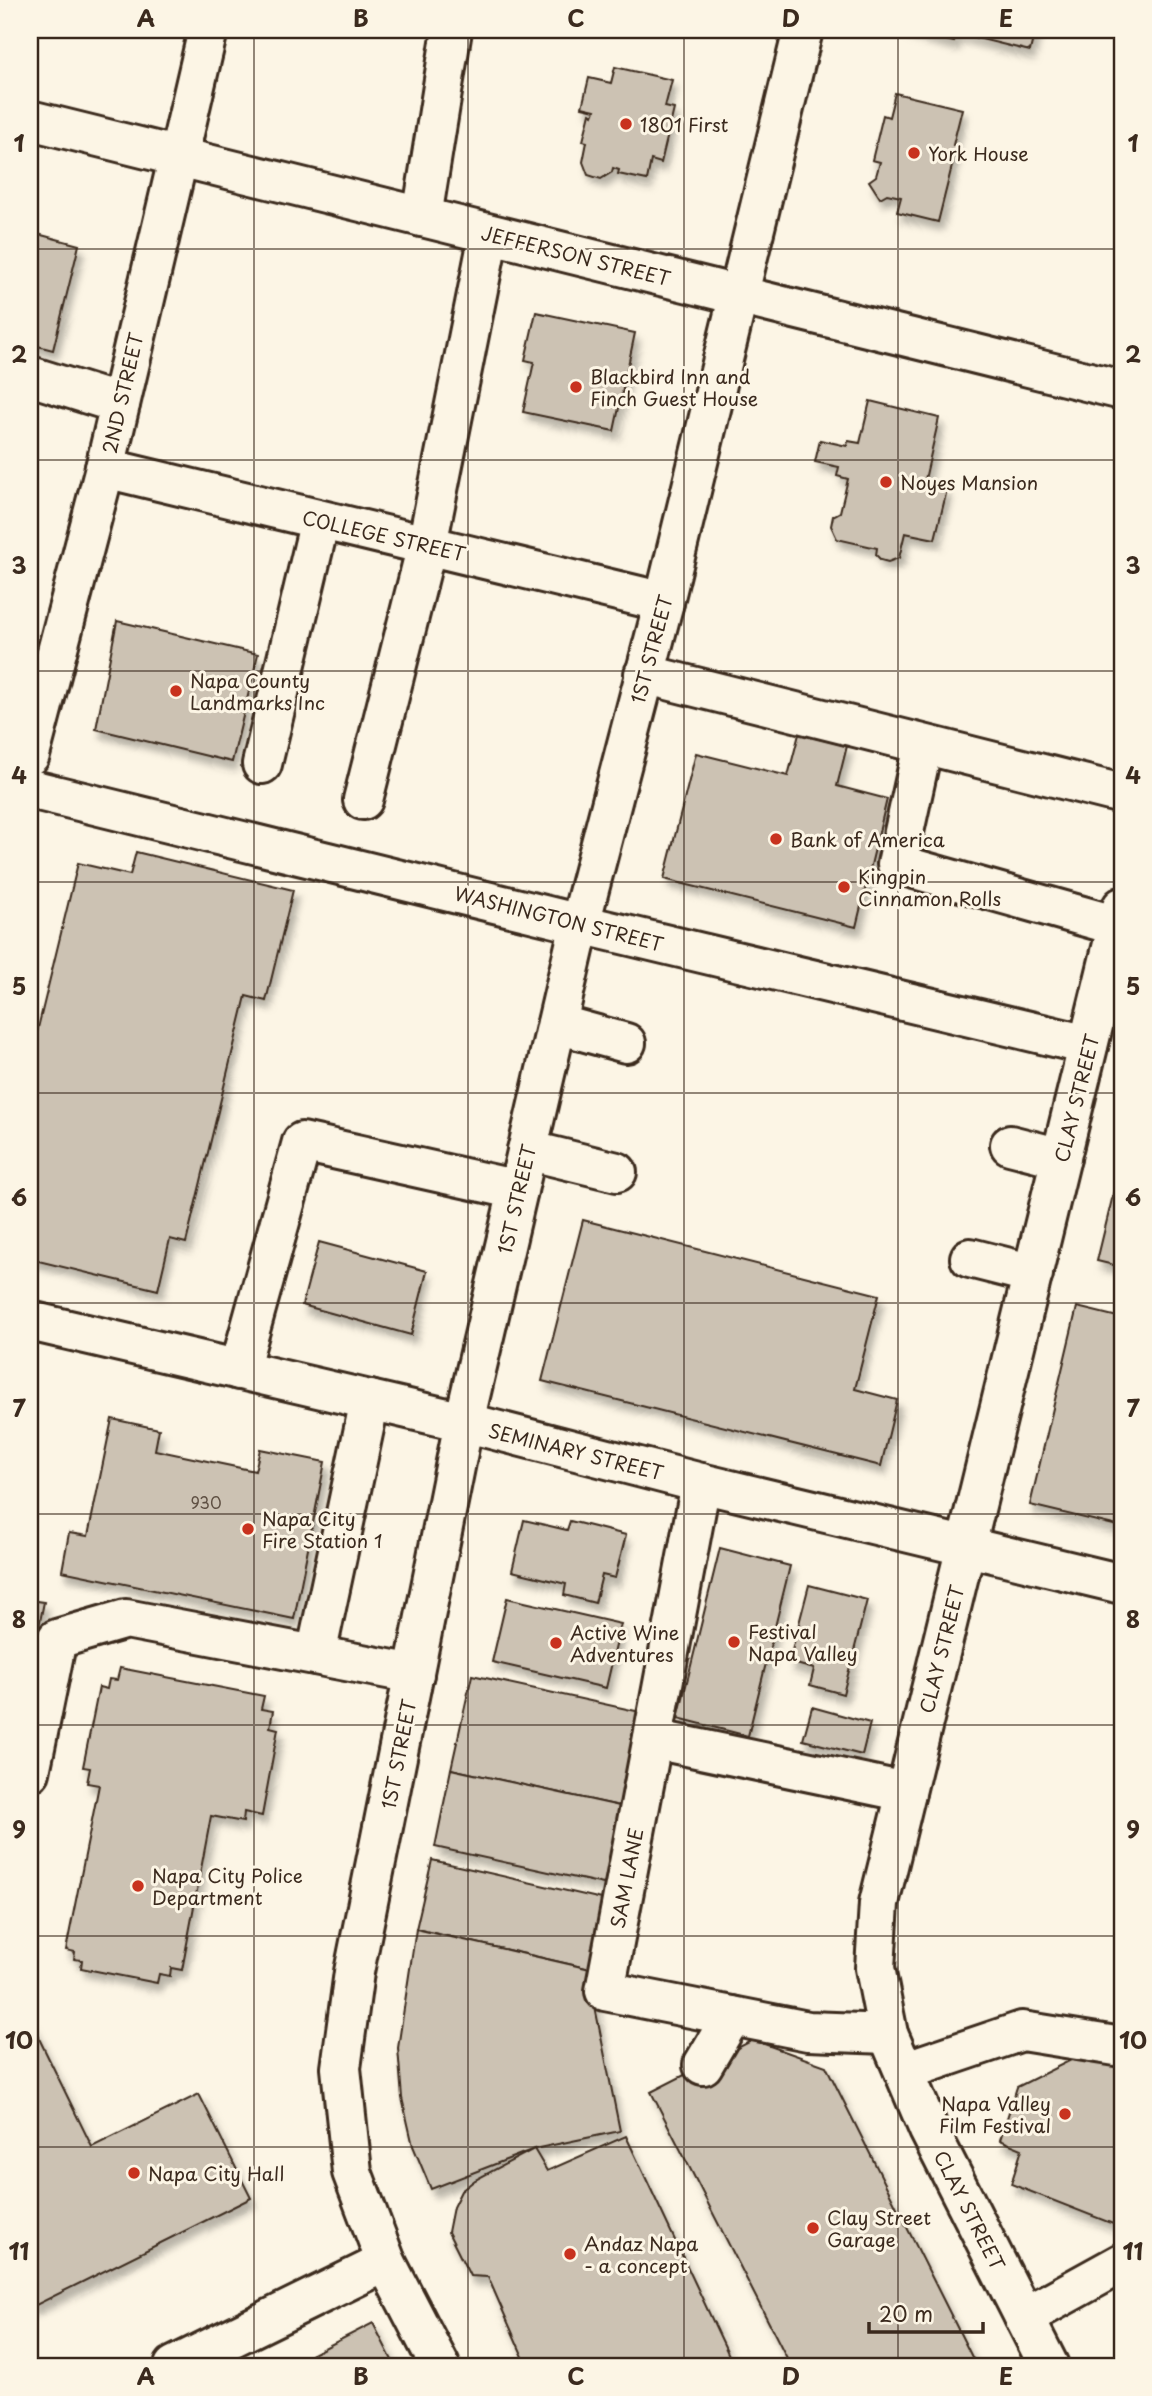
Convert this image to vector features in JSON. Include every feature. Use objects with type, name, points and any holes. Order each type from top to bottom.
[{"type":"street","name":"2ND STREET","points":[[30,755],[105,468],[208,30]]},
{"type":"street","points":[[422,217],[453,30]]},
{"type":"street","name":"1ST STREET","points":[[440,2366],[386,2262],[352,2172],[341,2068],[354,1972],[464,1422],[580,924],[664,603],[803,30]]},
{"type":"street","name":"JEFFERSON STREET","points":[[30,120],[1122,390]]},
{"type":"street","points":[[363,800],[427,545],[489,234]]},
{"type":"street","points":[[30,376],[120,404]]},
{"type":"street","name":"COLLEGE STREET","points":[[105,468],[664,603]]},
{"type":"street","points":[[262,764],[320,520]]},
{"type":"street","points":[[645,674],[1122,794]]},
{"type":"street","points":[[923,745],[897,864],[1120,916]]},
{"type":"street","name":"WASHINGTON STREET","points":[[30,789],[1088,1045]]},
{"type":"street","name":"CLAY STREET","points":[[1049,2366],[929,2130],[888,2034],[875,1968],[879,1903],[1120,916]]},
{"type":"street","points":[[557,1024],[626,1043]]},
{"type":"street","points":[[239,1370],[302,1142],[518,1190]]},
{"type":"street","points":[[1010,1145],[1061,1158]]},
{"type":"street","points":[[527,1150],[617,1172]]},
{"type":"street","points":[[970,1258],[1033,1274]]},
{"type":"street","name":"SEMINARY STREET","points":[[30,1321],[464,1422],[701,1483],[1122,1584]]},
{"type":"street","points":[[316,1655],[370,1400]]},
{"type":"street","name":"SAM LANE","points":[[701,1483],[605,1991],[732,2016],[806,2045],[888,2034]]},
{"type":"street","points":[[30,1772],[57,1639],[126,1619],[414,1674]]},
{"type":"street","points":[[653,1739],[906,1792]]},
{"type":"street","points":[[703,2066],[732,2016]]},
{"type":"street","points":[[904,2071],[1022,2031],[1122,2047]]},
{"type":"street","points":[[174,2366],[386,2262]]},
{"type":"street","points":[[1024,2317],[1122,2263]]},
{"type":"building","points":[[905,30],[1035,30],[1030,51],[957,33],[954,42]]},
{"type":"building","points":[[615,67],[672,80],[665,107],[674,109],[661,163],[651,160],[647,180],[618,174],[619,170],[613,168],[612,172],[601,179],[588,175],[583,162],[587,142],[583,141],[590,113],[593,115],[595,110],[582,107],[589,78],[611,83]]},
{"type":"building","name":"York House","points":[[895,93],[962,109],[953,145],[957,146],[938,222],[897,212],[901,197],[887,194],[880,198],[869,181],[876,176],[880,162],[872,160],[883,115],[889,117]]},
{"type":"building","points":[[30,232],[79,245],[53,350],[30,344]]},
{"type":"building","name":"Blackbird Inn and Finch Guest House","points":[[536,312],[635,333],[614,431],[523,412],[534,362],[525,360]]},
{"type":"building","name":"Noyes Mansion","points":[[870,401],[939,418],[924,484],[947,490],[935,539],[905,533],[899,558],[888,562],[876,555],[877,548],[837,539],[831,526],[833,516],[840,512],[848,479],[837,476],[839,467],[815,462],[820,440],[847,446],[848,441],[860,443]]},
{"type":"building","name":"Napa County Landmarks Inc","points":[[117,621],[258,654],[232,762],[96,729]]},
{"type":"building","name":"Bank of America","points":[[799,734],[847,746],[837,786],[887,799],[856,927],[664,879],[696,753],[788,776]]},
{"type":"building","points":[[136,852],[293,890],[266,1001],[246,996],[186,1243],[170,1239],[158,1290],[30,1259],[30,1061],[78,863],[130,875]]},
{"type":"building","points":[[1122,1158],[1122,1267],[1097,1261]]},
{"type":"building","points":[[583,1220],[879,1295],[855,1389],[897,1400],[881,1466],[542,1381]]},
{"type":"building","points":[[319,1242],[427,1271],[411,1335],[302,1305]]},
{"type":"building","points":[[1077,1307],[1122,1318],[1122,1527],[1030,1505]]},
{"type":"building","name":"Napa City Fire Station 1","points":[[112,1419],[159,1429],[155,1450],[255,1471],[260,1449],[325,1462],[294,1619],[62,1571],[69,1533],[88,1536]]},
{"type":"building","points":[[524,1520],[567,1530],[570,1521],[626,1535],[615,1578],[602,1575],[595,1603],[564,1595],[566,1584],[512,1571]]},
{"type":"building","name":"Festival Napa Valley","points":[[720,1548],[790,1566],[748,1736],[678,1718]]},
{"type":"building","points":[[809,1585],[867,1600],[843,1694],[810,1685],[814,1669],[789,1662]]},
{"type":"building","name":"Active Wine Adventures","points":[[507,1598],[621,1624],[606,1688],[492,1662]]},
{"type":"building","points":[[30,1600],[44,1602],[30,1670]]},
{"type":"building","name":"Napa City Police Department","points":[[120,1668],[264,1696],[261,1709],[273,1711],[270,1727],[278,1729],[262,1816],[244,1812],[243,1822],[211,1816],[182,1970],[171,1968],[170,1976],[159,1974],[157,1983],[81,1968],[82,1960],[74,1959],[75,1952],[66,1950],[99,1785],[87,1783],[90,1768],[83,1767],[99,1687],[107,1689],[109,1679],[117,1680]]},
{"type":"building","points":[[472,1675],[645,1713],[624,1807],[451,1769]]},
{"type":"building","points":[[812,1707],[870,1723],[862,1755],[803,1740]]},
{"type":"building","points":[[451,1769],[624,1807],[608,1885],[435,1847]]},
{"type":"building","points":[[432,1860],[615,1902],[599,1971],[416,1929]]},
{"type":"building","points":[[416,1929],[599,1971],[595,2007],[620,2131],[534,2149],[431,2189],[413,2146],[402,2098],[398,2048]]},
{"type":"building","name":"Napa City Hall","points":[[30,2020],[92,2147],[199,2094],[251,2198],[30,2308]]},
{"type":"building","name":"Clay Street Garage","points":[[753,2040],[826,2066],[975,2363],[968,2366],[791,2366],[651,2092]]},
{"type":"building","name":"Napa Valley Film Festival","points":[[1083,2054],[1122,2066],[1122,2220],[1113,2224],[1011,2184],[1022,2149],[1000,2140],[1017,2087]]},
{"type":"building","name":"Andaz Napa - a concept","points":[[626,2136],[734,2366],[527,2366],[488,2277],[470,2276],[448,2232],[453,2207],[461,2191],[475,2180],[534,2149],[547,2171]]},
{"type":"building","points":[[373,2323],[395,2366],[289,2366]]},
{"type":"place","name":"1801 First","points":[[626,124]]},
{"type":"place","name":"York House","points":[[914,153]]},
{"type":"place","name":"Blackbird Inn and Finch Guest House","points":[[576,387]]},
{"type":"place","name":"Noyes Mansion","points":[[886,482]]},
{"type":"place","name":"Napa County Landmarks Inc","points":[[176,691]]},
{"type":"place","name":"Bank of America","points":[[776,839]]},
{"type":"place","name":"Kingpin Cinnamon Rolls","points":[[844,887]]},
{"type":"place","name":"Napa City Fire Station 1","points":[[248,1529]]},
{"type":"place","name":"Festival Napa Valley","points":[[734,1642]]},
{"type":"place","name":"Active Wine Adventures","points":[[556,1643]]},
{"type":"place","name":"Napa City Police Department","points":[[138,1886]]},
{"type":"place","name":"Napa Valley Film Festival","points":[[1065,2114]]},
{"type":"place","name":"Napa City Hall","points":[[134,2173]]},
{"type":"place","name":"Clay Street Garage","points":[[813,2228]]},
{"type":"place","name":"Andaz Napa - a concept","points":[[570,2254]]}]
